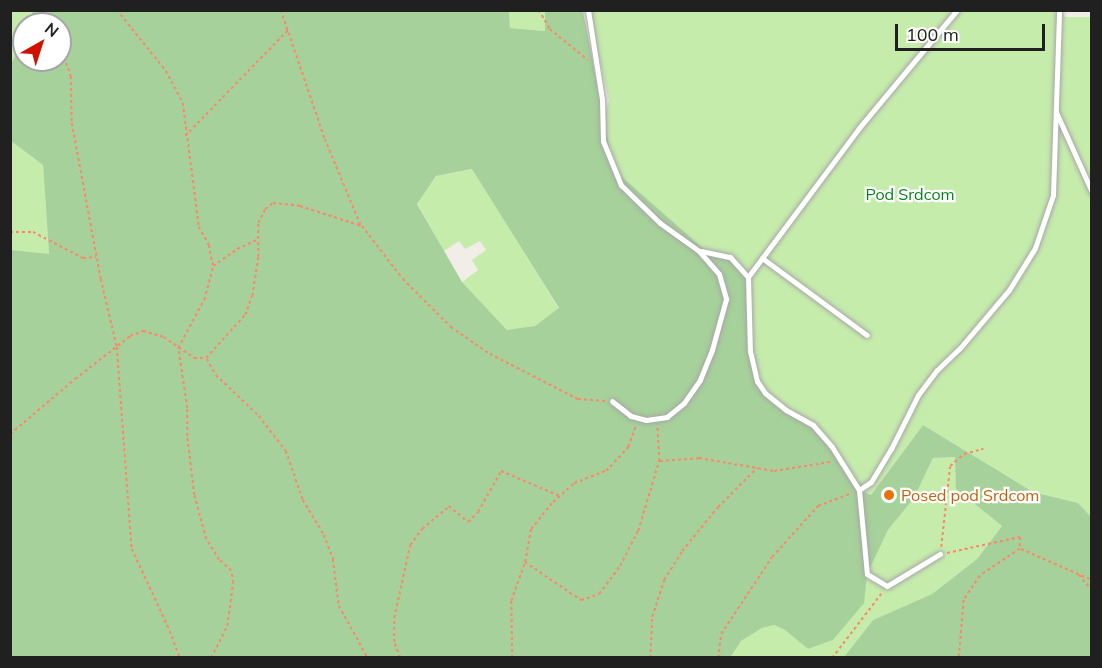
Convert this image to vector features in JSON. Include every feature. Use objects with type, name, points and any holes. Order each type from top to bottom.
[{"type":"lane","points":[[588,10],[598,68],[603,141],[621,185],[660,222],[699,251],[719,274],[726,298],[712,350],[693,393],[674,412],[657,420],[638,418],[622,411],[612,401]]},
{"type":"lane","points":[[940,554],[887,586],[867,574],[859,490],[840,460],[813,425],[786,410],[765,393],[756,381],[750,351],[748,277],[858,128],[957,10]]},
{"type":"lane","points":[[859,490],[871,482],[891,449],[918,395],[937,370],[960,348],[1009,290],[1035,248],[1053,195],[1059,10]]},
{"type":"lane","points":[[1055,110],[1092,192]]},
{"type":"lane","points":[[699,251],[730,257],[748,277]]},
{"type":"lane","points":[[762,258],[867,335]]},
{"type":"path","points":[[117,10],[166,70],[183,103],[185,136],[194,172],[199,227],[209,245],[213,266],[204,300],[178,348],[187,408],[187,436],[194,495],[206,539],[219,560],[231,571],[233,583],[227,626],[211,657]]},
{"type":"path","points":[[281,10],[325,139],[362,226],[403,279],[451,327],[490,354],[578,399],[612,401]]},
{"type":"path","points":[[539,10],[550,29],[598,68]]},
{"type":"path","points":[[185,136],[289,29]]},
{"type":"path","points":[[70,72],[72,123],[97,257],[117,347],[132,549],[180,657]]},
{"type":"path","points":[[10,434],[130,336],[143,331],[164,337],[194,358],[206,358],[245,315],[252,296],[258,223],[265,209],[273,203],[300,207],[362,226]]},
{"type":"path","points":[[10,232],[33,232],[83,258],[97,257]]},
{"type":"path","points":[[213,266],[237,249],[258,239]]},
{"type":"path","points":[[206,358],[216,375],[259,416],[286,451],[303,500],[324,535],[333,559],[339,606],[368,657]]},
{"type":"path","points":[[512,657],[511,601],[525,562],[531,529],[574,483],[606,471],[628,447],[638,418]]},
{"type":"path","points":[[525,562],[581,600],[599,594],[620,566],[639,531],[659,461],[657,420]]},
{"type":"path","points":[[983,449],[964,454],[950,466],[940,554],[1020,537],[1020,549]]},
{"type":"path","points":[[659,461],[699,458],[774,471],[840,460]]},
{"type":"path","points":[[650,657],[652,617],[664,580],[682,551],[718,507],[757,468]]},
{"type":"path","points":[[400,657],[394,642],[394,618],[410,545],[422,529],[449,506],[468,522],[478,512],[501,471],[560,496]]},
{"type":"path","points":[[717,657],[721,634],[772,557],[818,506],[859,490]]},
{"type":"path","points":[[1020,549],[1092,580]]},
{"type":"path","points":[[959,657],[964,600],[980,576],[1020,549]]},
{"type":"path","points":[[1077,573],[1092,590]]},
{"type":"path","points":[[832,657],[887,586]]},
{"type":"green space","points":[[509,10],[510,28],[545,31],[545,11],[583,11],[614,170],[706,251],[730,257],[748,277],[752,368],[765,393],[813,425],[832,447],[859,490],[871,495],[923,425],[1033,492],[1078,503],[1091,517],[1091,657],[844,657],[873,620],[932,594],[977,559],[1002,526],[956,489],[955,457],[933,458],[914,498],[888,530],[867,574],[864,603],[833,640],[808,649],[785,630],[774,625],[762,628],[741,641],[730,658],[11,657],[11,250],[49,254],[43,165],[11,141],[11,65],[12,63],[12,72],[72,72],[72,12],[33,12]],"holes":[[[472,169],[559,308],[535,326],[507,330],[462,282],[417,204],[436,176]]]},
{"type":"green space","name":"Pod Srdcom","points":[[1061,10],[1065,17],[1091,17],[1091,517],[1078,503],[1033,492],[923,425],[871,495],[859,490],[765,393],[706,252],[614,170],[603,120],[609,100],[588,11]]},
{"type":"green space","points":[[11,11],[33,11],[12,12],[11,65]]},
{"type":"green space","points":[[509,11],[545,11],[546,31],[510,28]]},
{"type":"green space","points":[[11,141],[43,165],[49,255],[11,250]]},
{"type":"green space","points":[[473,169],[559,309],[535,326],[508,331],[462,282],[478,270],[472,260],[486,250],[480,241],[465,249],[459,241],[444,251],[417,203],[436,176]]},
{"type":"green space","points":[[956,457],[956,489],[1002,526],[977,559],[932,594],[873,620],[844,657],[730,658],[741,641],[762,628],[774,625],[785,630],[808,649],[833,640],[888,530],[914,498],[933,458]]},
{"type":"place","name":"Posed pod Srdcom","points":[[889,495]]}]
